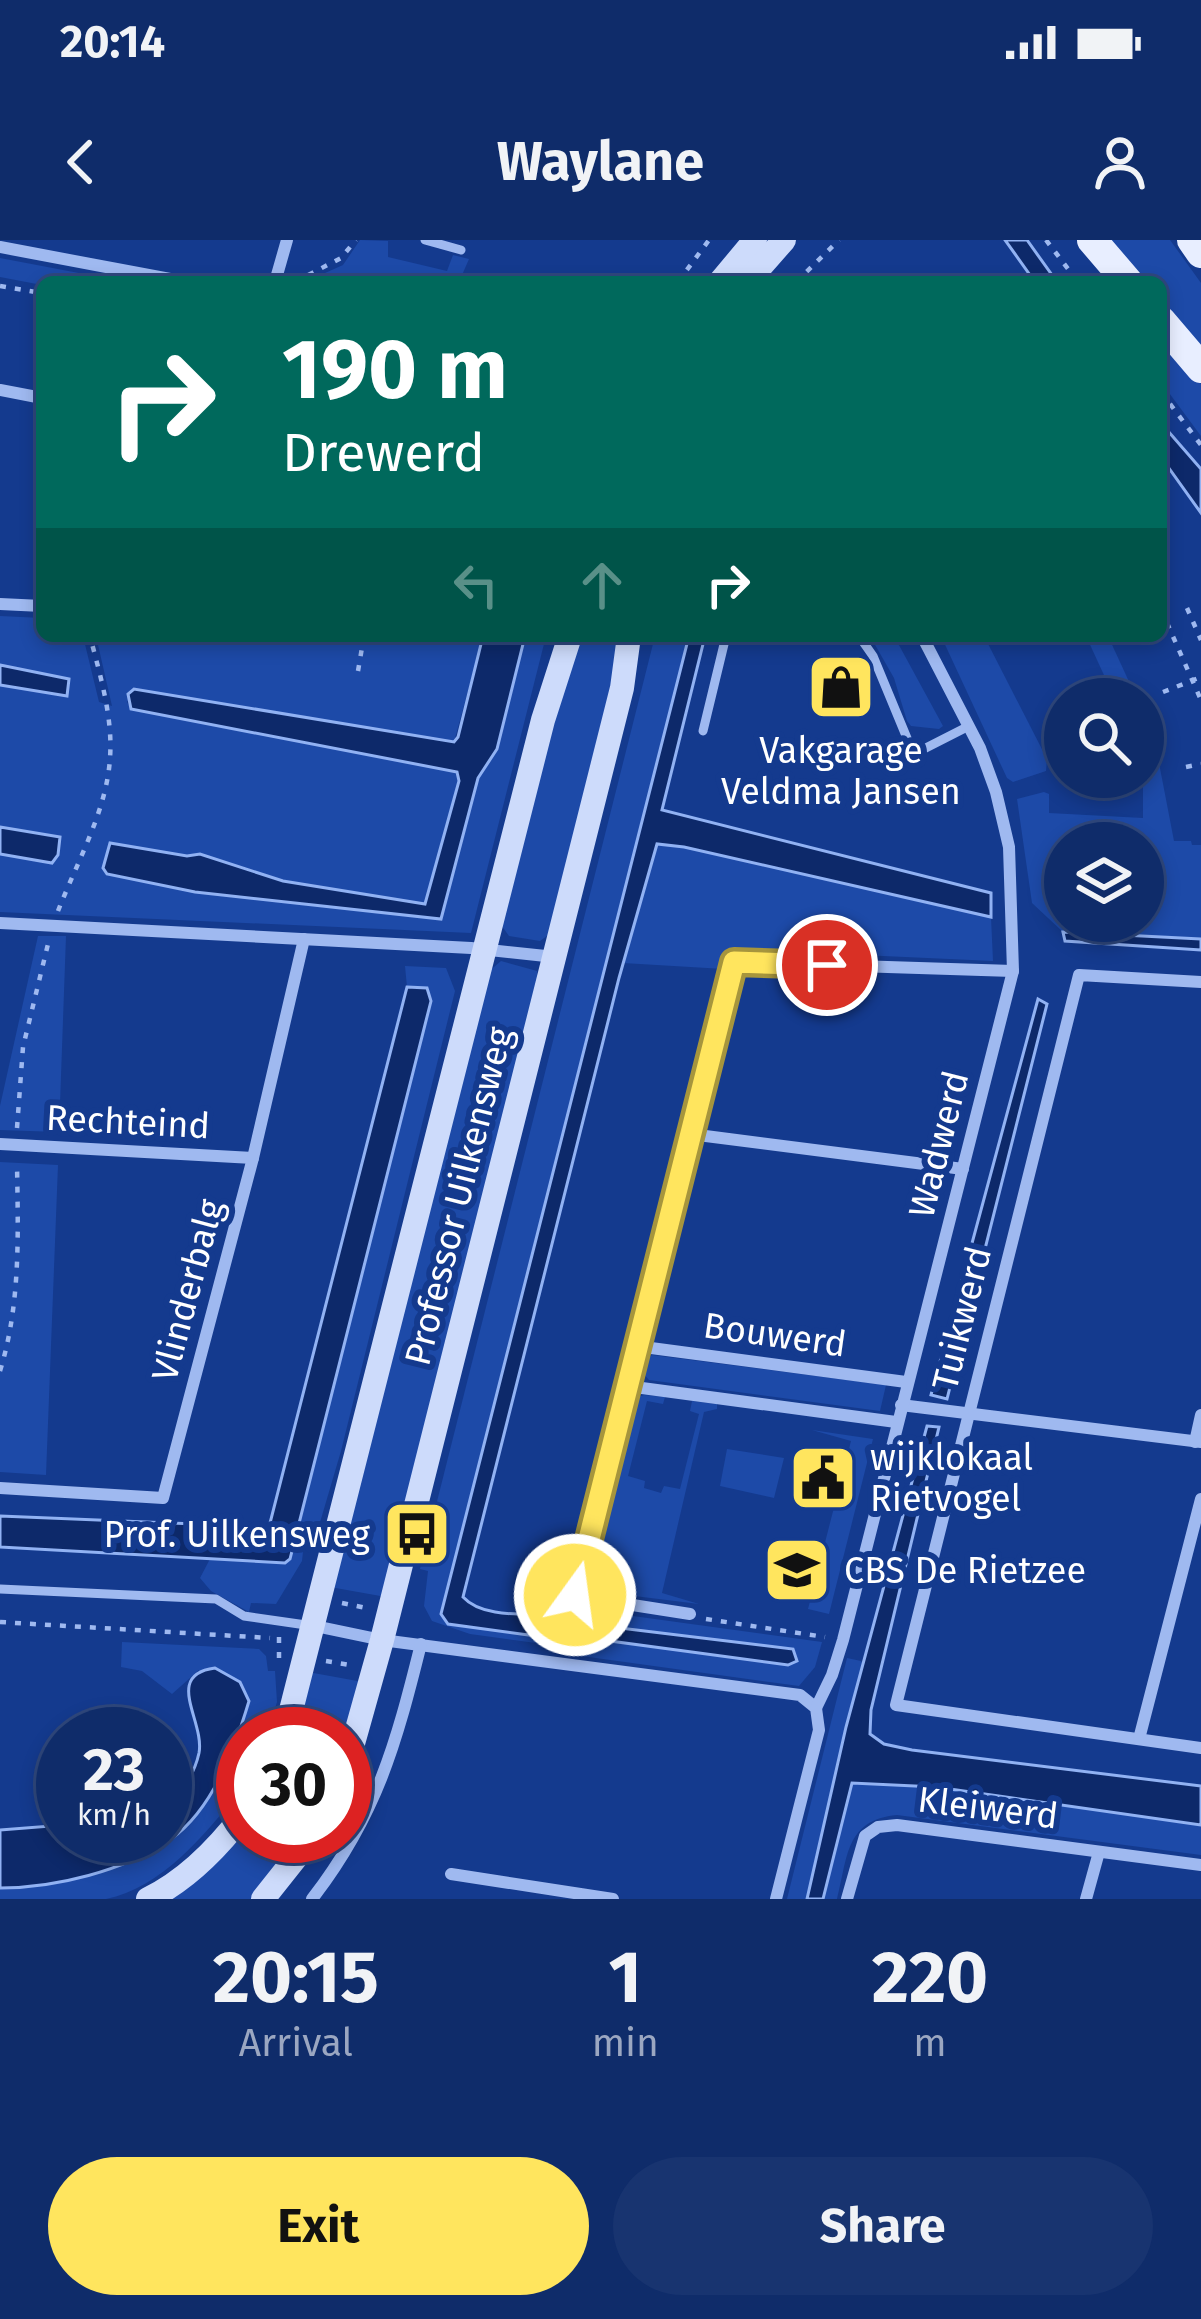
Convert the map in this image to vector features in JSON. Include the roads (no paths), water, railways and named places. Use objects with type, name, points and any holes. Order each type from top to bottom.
[{"type":"main road","points":[[1092,240],[1122,276]]},
{"type":"main road","points":[[1192,240],[1201,253]]},
{"type":"main road","points":[[1167,328],[1201,368]]},
{"type":"street","points":[[277,276],[287,240]]},
{"type":"street","points":[[725,276],[755,240]]},
{"type":"street","points":[[752,276],[784,240]]},
{"type":"street","points":[[0,247],[154,276]]},
{"type":"street","points":[[0,390],[36,397]]},
{"type":"street","points":[[0,604],[36,606]]},
{"type":"street","name":"Professor Uilkensweg","points":[[292,1707],[543,720],[568,642]]},
{"type":"street","name":"Professor Uilkensweg","points":[[363,1707],[622,688],[627,642]]},
{"type":"street","name":"Wadwerd","points":[[776,1899],[819,1730],[816,1708],[843,1640],[1013,971],[1009,847],[996,792],[969,726],[925,642]]},
{"type":"street","points":[[0,922],[555,957]]},
{"type":"street","name":"Vlinderbalg","points":[[0,1488],[163,1498],[253,1158],[304,939]]},
{"type":"street","points":[[690,1614],[575,1595],[734,962],[1013,971]]},
{"type":"street","name":"Tuikwerd","points":[[1201,982],[1079,975],[896,1705],[1201,1748]]},
{"type":"street","points":[[690,1134],[963,1168]]},
{"type":"street","name":"Rechteind","points":[[0,1144],[253,1158]]},
{"type":"street","name":"Bouwerd","points":[[637,1346],[907,1382]]},
{"type":"street","name":"Bouwerd","points":[[627,1386],[896,1422]]},
{"type":"street","points":[[901,1406],[1198,1442],[1201,1415]]},
{"type":"street","points":[[1139,1739],[1201,1498]]},
{"type":"street","points":[[315,1626],[382,1640],[800,1695],[816,1708]]},
{"type":"street","points":[[312,1899],[351,1844],[382,1784],[421,1644]]},
{"type":"street","name":"Kleiwerd","points":[[848,1899],[865,1836],[878,1827],[1201,1865]]},
{"type":"street","points":[[148,1899],[216,1851]]},
{"type":"street","name":"Kleiwerd","points":[[1086,1899],[1099,1852]]},
{"type":"street","points":[[263,1899],[292,1863]]},
{"type":"street","points":[[452,1874],[526,1892],[613,1899]]},
{"type":"lane","points":[[425,240],[461,250]]},
{"type":"lane","points":[[703,731],[725,642]]},
{"type":"lane","points":[[863,642],[912,748],[969,726]]},
{"type":"lane","points":[[0,1589],[216,1599],[244,1616],[315,1626]]},
{"type":"place","name":"Vakgarage Veldma Jansen","points":[[841,687]]},
{"type":"place","name":"wijklokaal Rietvogel","points":[[823,1478]]},
{"type":"place","name":"Prof. Uilkensweg","points":[[417,1534]]},
{"type":"place","name":"CBS De Rietzee","points":[[797,1570]]}]
